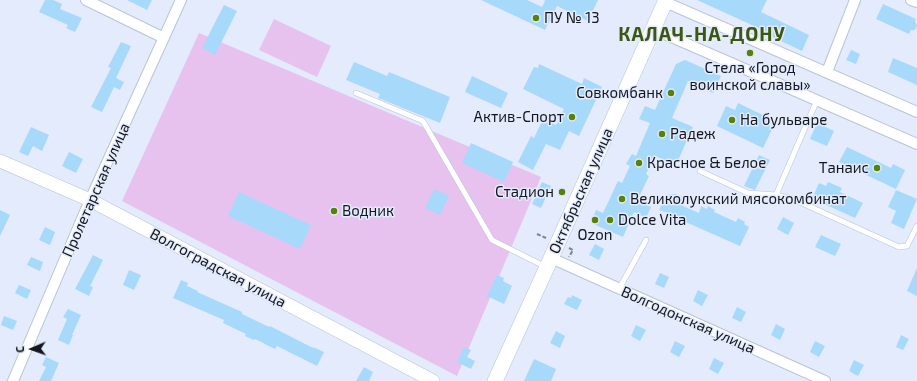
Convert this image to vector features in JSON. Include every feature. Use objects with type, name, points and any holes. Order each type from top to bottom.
[{"type":"main road","name":"Октябрьская улица","points":[[495,381],[549,263],[652,29],[666,1]]},
{"type":"street","points":[[86,0],[164,38]]},
{"type":"street","name":"Пролетарская улица","points":[[13,381],[90,200],[181,0]]},
{"type":"street","points":[[827,72],[855,0]]},
{"type":"street","points":[[911,0],[917,2]]},
{"type":"street","points":[[666,1],[917,112]]},
{"type":"street","points":[[652,29],[917,144]]},
{"type":"street","name":"Волгоградская улица","points":[[0,161],[90,200],[433,381]]},
{"type":"street","name":"Волгодонская улица","points":[[549,263],[619,289],[825,381]]},
{"type":"lane","points":[[356,93],[423,121],[492,240],[549,263]]},
{"type":"lane","points":[[776,195],[817,100]]},
{"type":"lane","points":[[700,171],[748,193],[776,195],[793,199],[898,247],[907,246],[917,226]]},
{"type":"lane","points":[[619,289],[646,240]]},
{"type":"shaded area","points":[[274,19],[331,46],[317,77],[259,50]]},
{"type":"shaded area","name":"Водник","points":[[199,33],[541,177],[457,376],[122,201]]},
{"type":"building","points":[[45,0],[53,0],[62,4],[60,9],[82,18],[75,32],[66,28],[68,25],[39,12]]},
{"type":"building","points":[[127,0],[152,0],[147,10]]},
{"type":"building","name":"ПУ № 13","points":[[481,0],[527,0],[542,7],[545,1],[544,0],[598,0],[588,21],[557,6],[545,30]]},
{"type":"building","points":[[697,0],[767,0],[761,12],[809,35],[802,51],[764,33],[765,31]]},
{"type":"building","points":[[883,4],[916,19],[915,21],[917,26],[915,30],[911,30],[909,34],[876,19]]},
{"type":"building","points":[[224,5],[237,11],[215,55],[202,48]]},
{"type":"building","points":[[121,42],[131,46],[116,78],[124,82],[120,90],[114,87],[102,112],[91,107],[111,68],[108,67]]},
{"type":"building","points":[[851,50],[860,54],[856,64],[846,60]]},
{"type":"building","points":[[893,58],[917,68],[917,85],[888,72]]},
{"type":"building","points":[[685,60],[721,76],[713,93],[688,81],[672,118],[693,127],[676,165],[655,156],[646,174],[649,176],[637,201],[651,207],[646,218],[634,212],[623,237],[591,223],[596,210],[603,213],[618,181],[622,183],[630,166],[626,164],[632,154],[636,156],[650,123],[639,119],[645,106],[655,110],[676,64]]},
{"type":"building","points":[[354,62],[387,76],[389,72],[450,97],[440,123],[378,98],[380,94],[346,80]]},
{"type":"building","points":[[539,64],[582,84],[584,78],[602,87],[579,136],[569,131],[560,150],[546,144],[533,170],[518,162],[531,136],[534,138],[543,119],[556,125],[564,109],[523,89],[534,67],[538,68]]},
{"type":"building","points":[[472,76],[508,93],[501,108],[465,92]]},
{"type":"building","points":[[738,103],[771,119],[768,125],[773,127],[763,148],[717,126],[726,106],[735,110]]},
{"type":"building","points":[[817,123],[834,131],[827,146],[810,139]]},
{"type":"building","points":[[31,127],[49,135],[42,151],[33,146],[28,156],[19,152]]},
{"type":"building","points":[[471,143],[513,162],[504,182],[462,163]]},
{"type":"building","name":"Танаис","points":[[847,147],[891,168],[893,164],[905,170],[896,189],[839,162]]},
{"type":"building","points":[[69,152],[83,159],[76,173],[62,166]]},
{"type":"building","points":[[759,155],[770,160],[755,190],[744,186]]},
{"type":"building","points":[[542,182],[551,186],[541,208],[532,204]]},
{"type":"building","points":[[828,182],[842,188],[840,192],[863,203],[855,218],[812,199],[819,183],[826,186]]},
{"type":"building","points":[[434,189],[449,196],[440,215],[425,208]]},
{"type":"building","points":[[896,190],[917,199],[904,229],[891,223],[896,211],[888,207]]},
{"type":"building","points":[[239,192],[311,225],[300,249],[228,216]]},
{"type":"building","points":[[675,194],[686,198],[683,206],[699,213],[701,206],[707,209],[708,206],[715,210],[714,212],[736,222],[738,218],[745,222],[744,224],[749,227],[740,246],[681,220],[680,221],[667,215],[668,213],[659,210],[667,195]]},
{"type":"building","points":[[0,210],[10,215],[0,236]]},
{"type":"building","points":[[783,217],[794,223],[788,235],[777,229]]},
{"type":"building","points":[[45,227],[55,232],[50,245],[39,240]]},
{"type":"building","points":[[821,235],[841,244],[835,256],[815,247]]},
{"type":"building","points":[[595,244],[604,249],[599,260],[589,255]]},
{"type":"building","points":[[93,255],[103,260],[90,286],[93,287],[89,296],[75,289]]},
{"type":"building","points":[[31,257],[43,262],[40,271],[27,265]]},
{"type":"building","points":[[917,268],[917,296],[907,291]]},
{"type":"building","points":[[129,270],[141,275],[134,290],[123,285]]},
{"type":"building","points":[[660,273],[669,277],[664,288],[655,284]]},
{"type":"building","points":[[497,275],[504,278],[503,281],[512,286],[504,304],[487,296]]},
{"type":"building","points":[[181,280],[188,283],[187,286],[198,291],[197,292],[324,352],[317,366],[277,346],[275,349],[255,339],[254,340],[245,336],[246,334],[223,323],[224,320],[173,298]]},
{"type":"building","points":[[19,285],[31,290],[27,299],[15,293]]},
{"type":"building","points":[[698,290],[708,295],[702,306],[693,301]]},
{"type":"building","points":[[572,295],[582,300],[577,310],[564,304],[568,297],[571,298]]},
{"type":"building","points":[[737,307],[746,312],[741,322],[732,318]]},
{"type":"building","points":[[68,309],[81,315],[69,345],[58,340],[67,319],[63,317]]},
{"type":"building","points":[[4,316],[17,321],[13,330],[1,325]]},
{"type":"building","points":[[776,324],[785,329],[780,340],[771,335]]},
{"type":"building","points":[[636,325],[646,330],[640,341],[631,336]]},
{"type":"building","points":[[556,331],[565,336],[560,348],[550,343]]},
{"type":"building","points":[[901,335],[909,339],[903,350],[896,347]]},
{"type":"building","points":[[675,341],[685,346],[679,357],[670,352]]},
{"type":"building","points":[[815,341],[825,346],[819,357],[810,352]]},
{"type":"building","points":[[464,347],[471,350],[467,357],[475,361],[471,369],[457,362]]},
{"type":"building","points":[[46,357],[59,363],[51,381],[39,381],[46,367],[42,365]]},
{"type":"building","points":[[714,358],[724,363],[718,374],[709,369]]},
{"type":"building","points":[[534,359],[556,369],[551,381],[524,381]]},
{"type":"building","points":[[854,360],[864,365],[858,376],[849,371]]},
{"type":"building","points":[[364,367],[373,372],[369,381],[356,381]]},
{"type":"place","name":"ПУ № 13","points":[[536,18]]},
{"type":"place","name":"Стела «Город воинской славы»","points":[[750,53]]},
{"type":"place","name":"Совкомбанк","points":[[671,93]]},
{"type":"place","name":"Актив-Спорт","points":[[572,117]]},
{"type":"place","name":"На бульваре","points":[[732,120]]},
{"type":"place","name":"Радеж","points":[[662,134]]},
{"type":"place","name":"Красное & Белое","points":[[639,163]]},
{"type":"place","name":"Танаис","points":[[877,168]]},
{"type":"place","name":"Стадион","points":[[562,192]]},
{"type":"place","name":"Великолукский мясокомбинат","points":[[622,199]]},
{"type":"place","name":"Водник","points":[[334,211]]},
{"type":"place","name":"Ozon","points":[[595,220]]},
{"type":"place","name":"Dolce Vita","points":[[610,220]]},
{"type":"district","name":"КАЛАЧ-НА-ДОНУ","points":[[702,35]]}]
